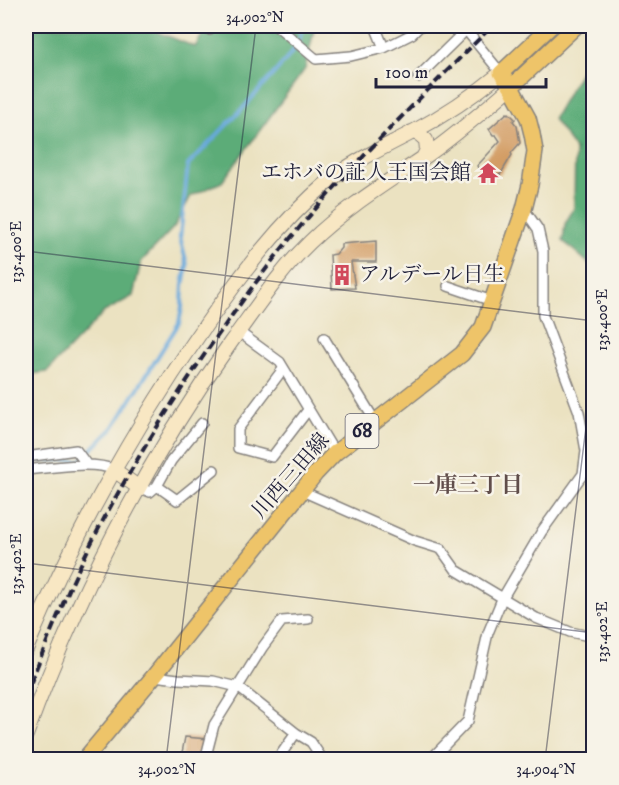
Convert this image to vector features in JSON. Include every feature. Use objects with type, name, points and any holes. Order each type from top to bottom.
[{"type":"main road","points":[[501,73],[551,26]]},
{"type":"main road","points":[[511,87],[576,26]]},
{"type":"main road","name":"川西三田線","points":[[84,759],[154,676],[316,473],[335,453],[462,354],[483,327],[524,209],[535,151],[528,118],[501,73]]},
{"type":"street","points":[[277,26],[316,59],[351,56],[384,48],[412,34],[420,26]]},
{"type":"street","points":[[375,26],[384,48]]},
{"type":"street","points":[[26,649],[57,578],[114,470],[149,411],[198,335],[283,224],[332,178],[352,164],[459,104],[501,73],[468,28],[418,77]]},
{"type":"street","points":[[26,735],[78,606],[138,487],[197,391],[278,277],[309,243],[341,215],[457,133],[511,87]]},
{"type":"street","points":[[412,132],[426,140],[427,150],[423,158]]},
{"type":"street","points":[[430,759],[468,721],[488,633],[502,599],[542,531],[583,474],[586,451],[579,412],[543,316],[543,251],[538,229],[524,209]]},
{"type":"street","points":[[448,286],[492,301]]},
{"type":"street","points":[[238,332],[280,362],[335,453]]},
{"type":"street","points":[[324,338],[375,422]]},
{"type":"street","points":[[284,369],[238,429],[238,448],[272,457],[308,410]]},
{"type":"street","points":[[26,470],[102,466],[114,470],[138,487],[150,492],[157,486],[171,461],[202,423]]},
{"type":"street","points":[[26,457],[76,450],[87,465]]},
{"type":"street","points":[[157,486],[177,500],[214,470]]},
{"type":"street","points":[[302,491],[415,541],[441,549],[456,570],[502,599],[536,618],[570,632],[594,637]]},
{"type":"street","points":[[205,759],[214,724],[262,648],[282,621],[308,619]]},
{"type":"street","points":[[154,676],[213,681],[238,687],[296,733],[311,742],[323,759]]},
{"type":"street","points":[[277,759],[296,733]]},
{"type":"green space","points":[[26,26],[143,26],[195,47],[208,26],[315,26],[305,69],[222,182],[191,196],[174,227],[141,262],[133,296],[104,312],[47,372],[26,375]]},
{"type":"green space","points":[[593,50],[594,265],[592,266],[563,241],[565,224],[574,208],[575,149],[553,119]]},
{"type":"building","points":[[507,113],[515,119],[513,121],[517,126],[520,143],[511,153],[500,175],[496,176],[491,172],[487,176],[477,166],[500,141],[489,129]]},
{"type":"building","name":"アルデール日生","points":[[376,241],[376,262],[351,262],[355,288],[332,289],[330,255],[336,254],[341,244]]},
{"type":"building","points":[[185,737],[208,739],[203,760],[181,758]]},
{"type":"waterway","points":[[28,461],[81,460],[113,428],[179,323],[187,265],[180,237],[188,165],[285,61],[299,43],[302,26]]},
{"type":"railway","points":[[26,695],[64,601],[95,536],[151,437],[213,342],[265,270],[308,217],[385,133],[492,26]]},
{"type":"place","name":"エホバの証人王国会館","points":[[488,173]]},
{"type":"place","name":"アルデール日生","points":[[342,275]]},
{"type":"district","name":"一庫三丁目","points":[[468,485]]}]
